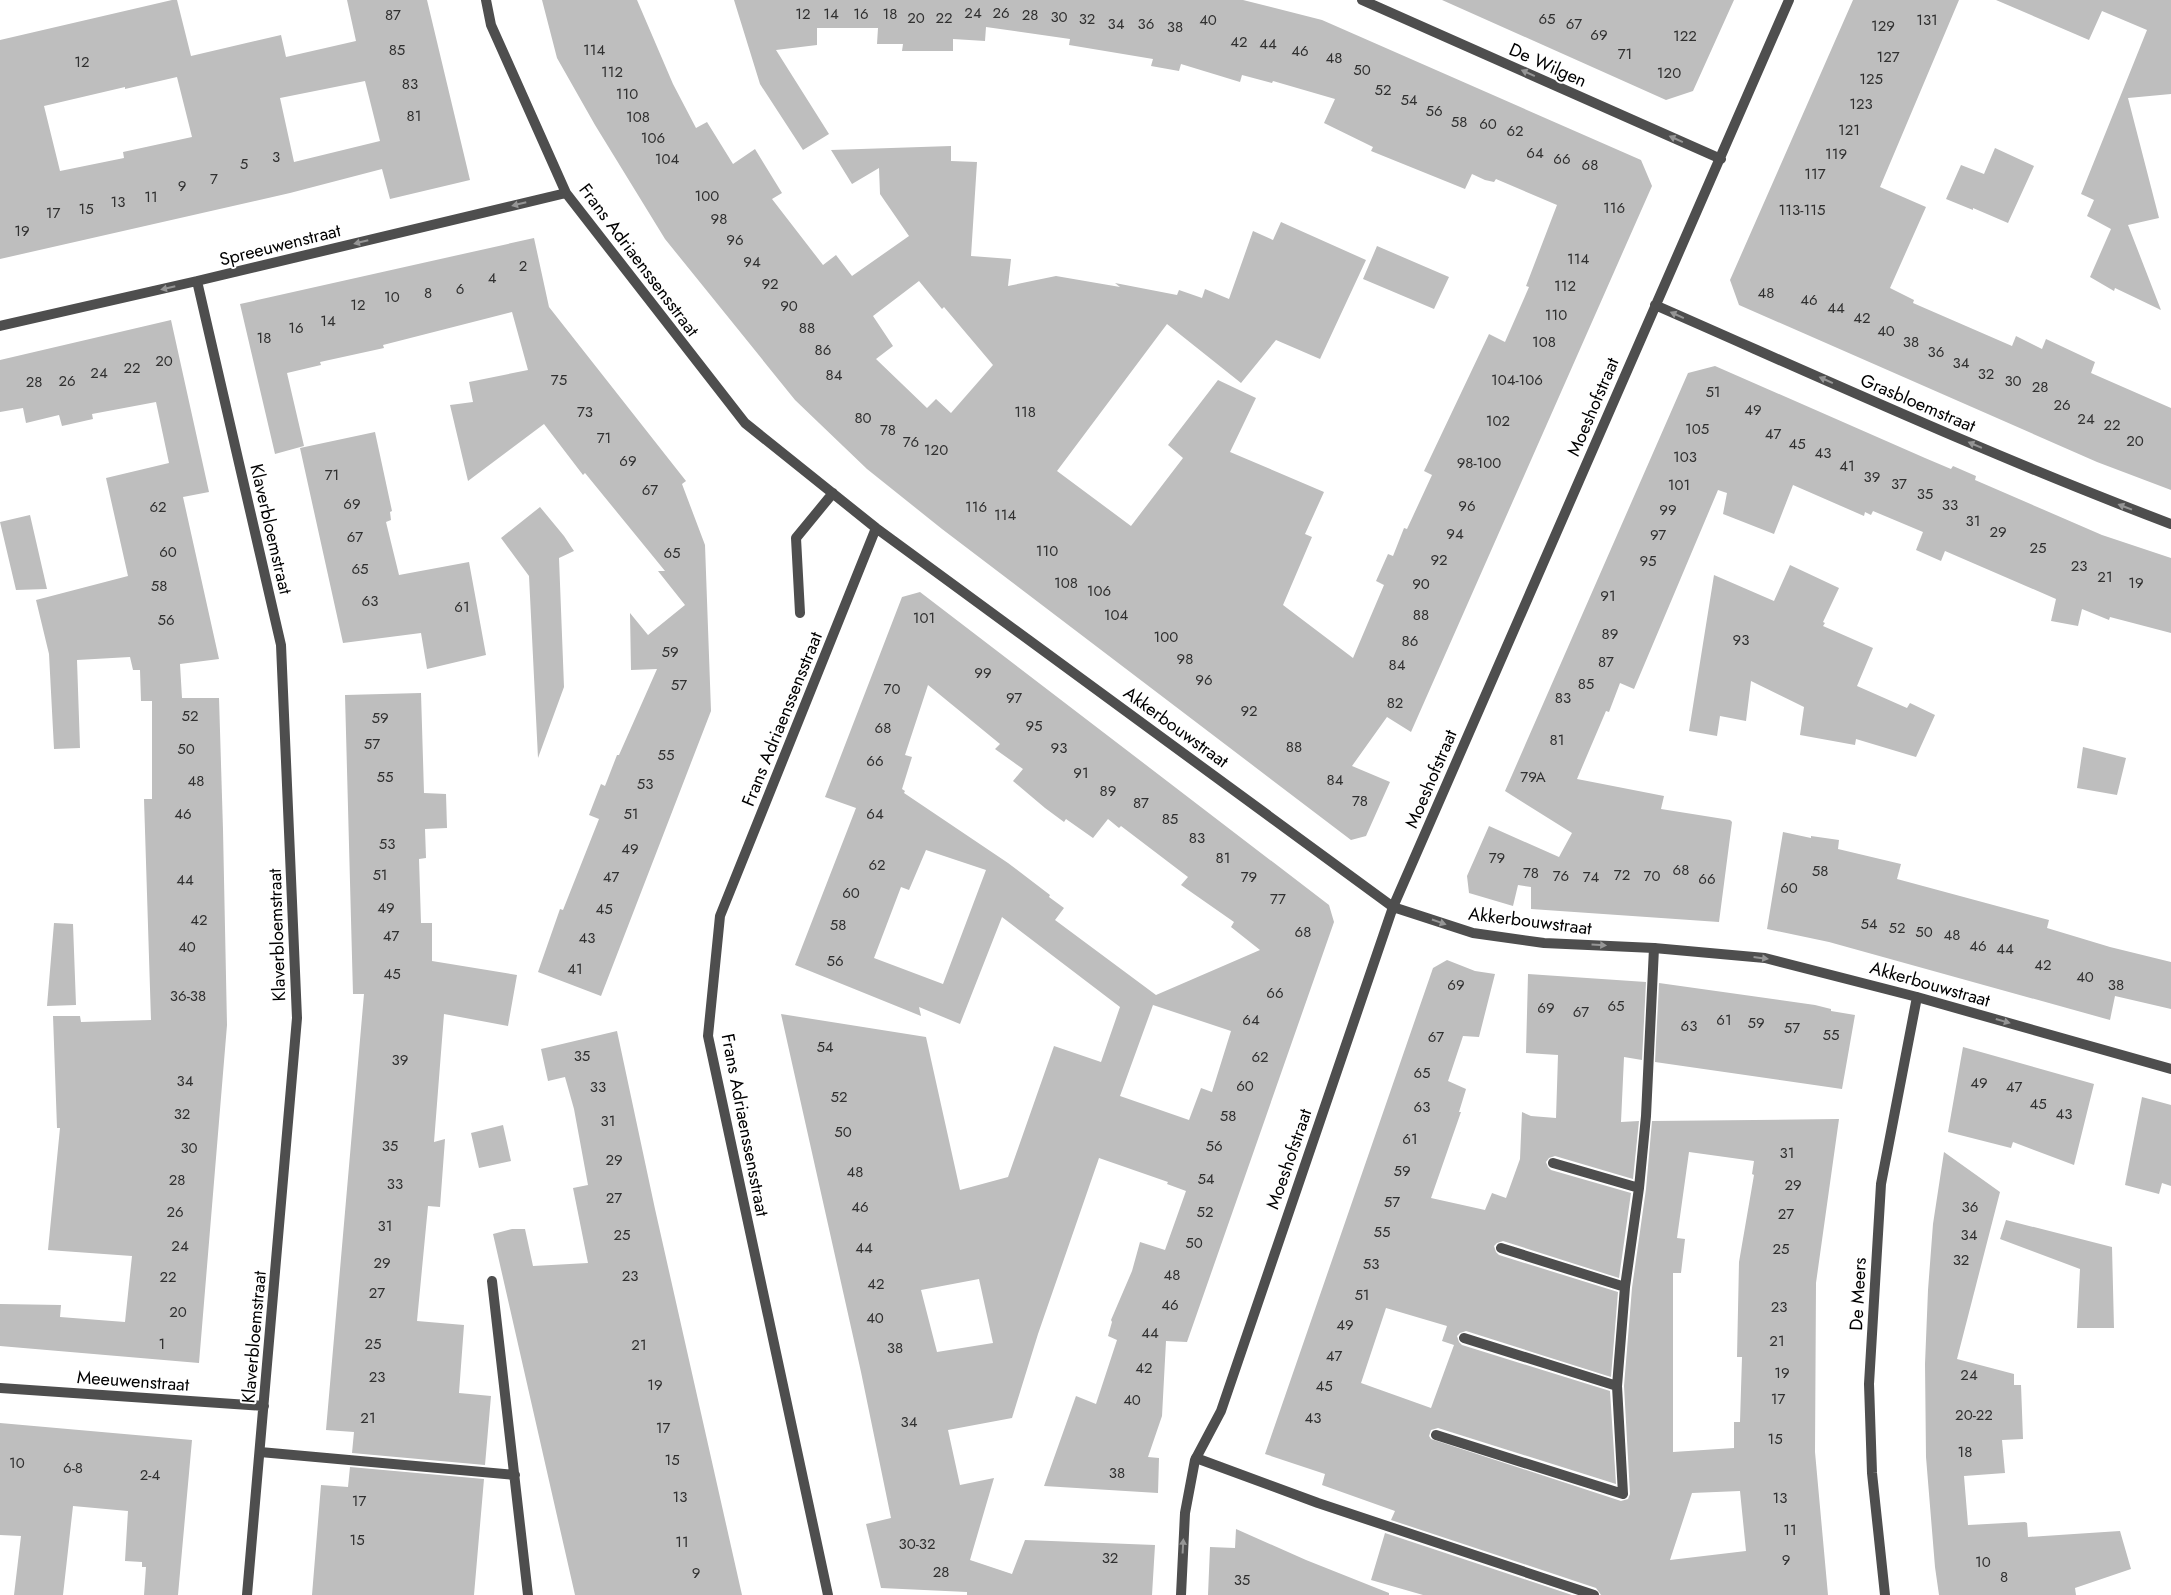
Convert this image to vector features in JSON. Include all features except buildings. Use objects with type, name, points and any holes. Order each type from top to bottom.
[{"type":"street","name":"Frans Adriaenssensstraat","points":[[486,0],[491,24],[566,192],[745,423],[876,528],[720,916],[708,1036],[828,1595]]},
{"type":"street","name":"De Wilgen","points":[[1362,0],[1721,159]]},
{"type":"street","name":"Moeshofstraat","points":[[1181,1595],[1185,1513],[1196,1458],[1221,1411],[1393,906],[1789,0]]},
{"type":"street","name":"Spreeuwenstraat","points":[[0,326],[198,281],[566,192]]},
{"type":"street","name":"Klaverbloemstraat","points":[[198,281],[281,645],[297,1018],[247,1595]]},
{"type":"street","name":"Grasbloemstraat","points":[[1655,305],[1926,424],[2090,493],[2171,524]]},
{"type":"street","name":"Frans Adriaenssensstraat","points":[[800,613],[796,538],[833,493]]},
{"type":"street","name":"Akkerbouwstraat","points":[[876,528],[1393,906],[1473,934],[1544,942],[1654,948],[1765,958],[1917,997],[2171,1069]]},
{"type":"street","points":[[1436,1435],[1623,1494],[1617,1386],[1625,1287],[1639,1188],[1646,1116],[1654,948]]},
{"type":"street","name":"De Meers","points":[[1885,1595],[1872,1473],[1870,1365],[1881,1184],[1917,997]]},
{"type":"street","points":[[1553,1163],[1639,1188]]},
{"type":"street","points":[[1501,1248],[1625,1287]]},
{"type":"street","points":[[492,1281],[528,1595]]},
{"type":"street","points":[[1464,1338],[1617,1386]]},
{"type":"street","name":"Meeuwenstraat","points":[[0,1388],[264,1406]]},
{"type":"street","points":[[260,1452],[515,1475]]},
{"type":"street","points":[[1196,1458],[1318,1503],[1594,1595]]}]
